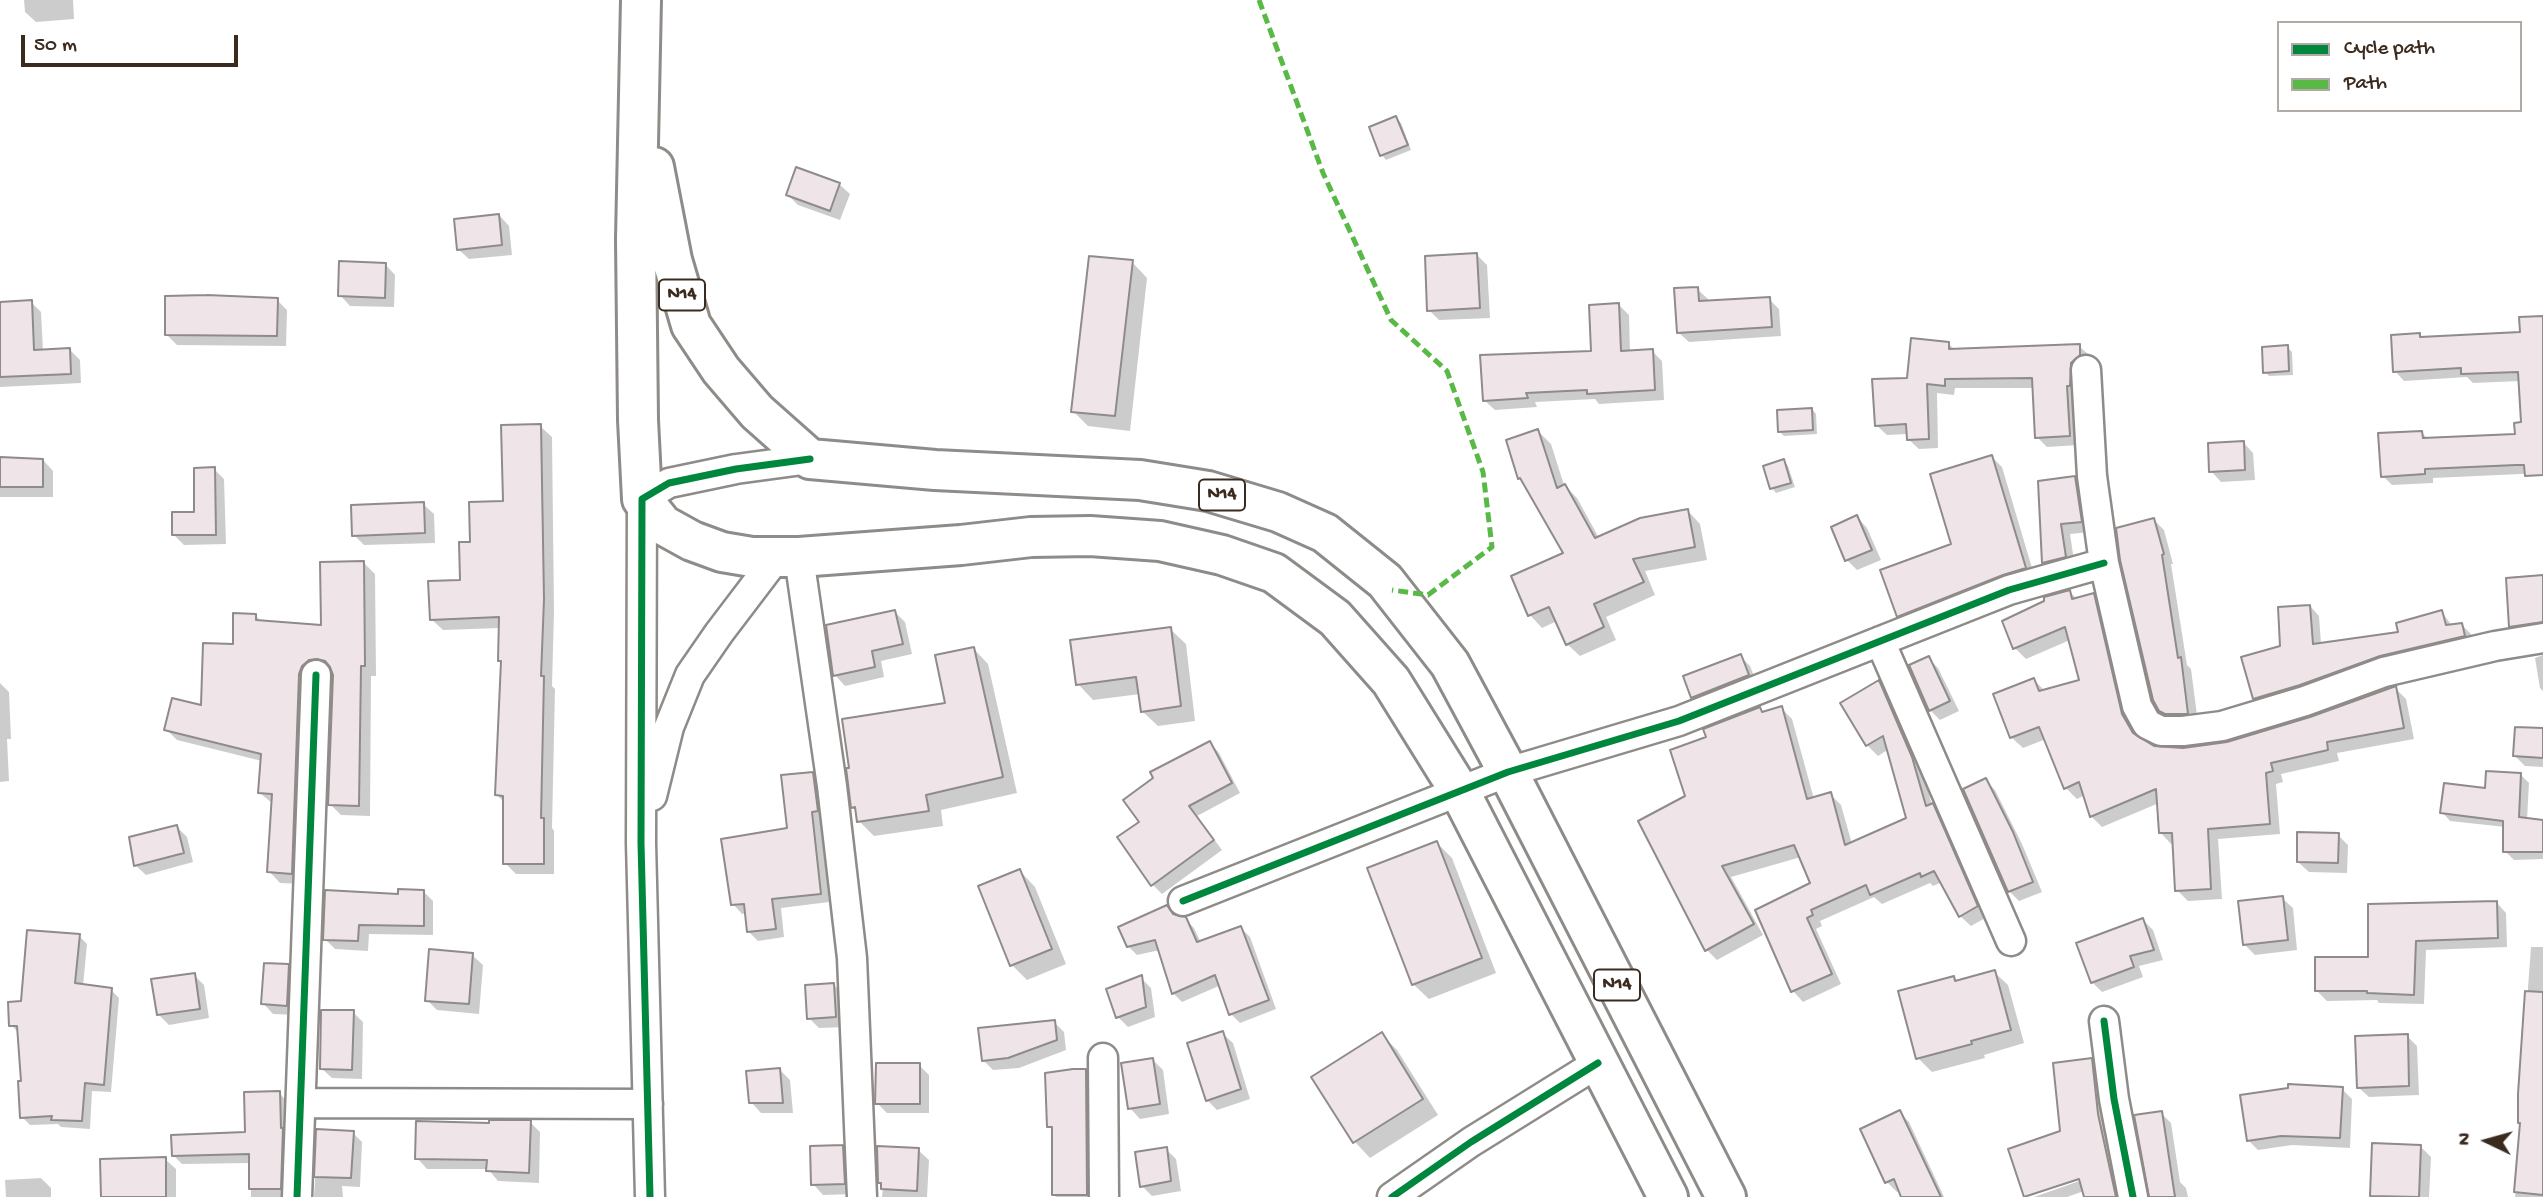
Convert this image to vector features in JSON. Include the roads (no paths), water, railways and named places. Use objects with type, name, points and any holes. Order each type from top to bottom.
[{"type":"main road","name":"N14","points":[[641,0],[636,267],[638,420],[642,499],[663,524],[692,541],[722,552],[752,557],[961,545],[1031,537],[1090,536],[1160,541],[1222,555],[1274,573],[1335,618],[1391,681],[1460,792],[1668,1197]]},
{"type":"main road","name":"N14","points":[[639,89],[671,260],[691,325],[721,370],[757,412],[810,459],[935,470],[1140,481],[1208,491],[1278,512],[1325,533],[1385,581],[1450,664],[1726,1197]]},
{"type":"street","points":[[2087,370],[2092,475],[2104,563],[2137,706],[2147,724],[2161,731],[2222,726],[2305,701],[2384,672],[2495,646],[2543,638]]},
{"type":"street","points":[[650,1197],[641,844],[642,499],[669,483],[736,469],[810,459]]},
{"type":"street","points":[[641,844],[669,727],[690,675],[719,633],[787,557]]},
{"type":"street","points":[[787,557],[832,786],[852,958],[862,1197]]},
{"type":"street","points":[[1183,901],[1508,772],[1679,721],[2010,590],[2104,563]]},
{"type":"street","points":[[1880,640],[2011,941]]},
{"type":"street","points":[[297,1197],[316,675]]},
{"type":"street","points":[[2104,1021],[2114,1099],[2133,1197]]},
{"type":"street","points":[[1103,1058],[1104,1197]]},
{"type":"street","points":[[1392,1197],[1471,1142],[1598,1063]]},
{"type":"street","points":[[301,1103],[648,1104]]}]
